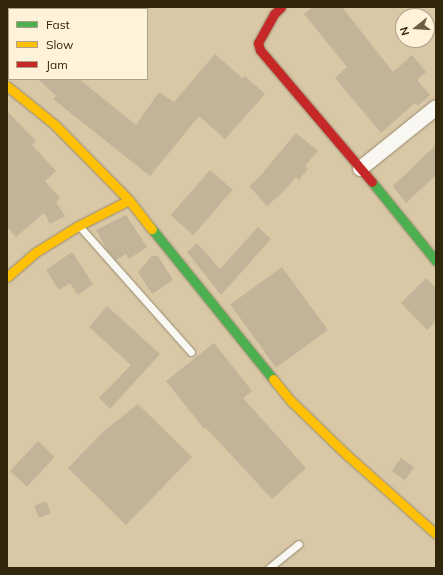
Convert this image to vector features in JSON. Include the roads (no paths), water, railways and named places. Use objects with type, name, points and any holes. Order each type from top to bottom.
[{"type":"street","points":[[272,9],[258,43],[260,50],[360,168],[436,261]]},
{"type":"street","points":[[7,86],[55,126],[129,200],[291,401],[347,456],[436,534]]},
{"type":"street","points":[[360,168],[436,108]]},
{"type":"street","points":[[7,277],[36,252],[78,226],[129,200]]},
{"type":"lane","points":[[78,226],[191,352]]},
{"type":"lane","points":[[269,568],[299,544]]}]
